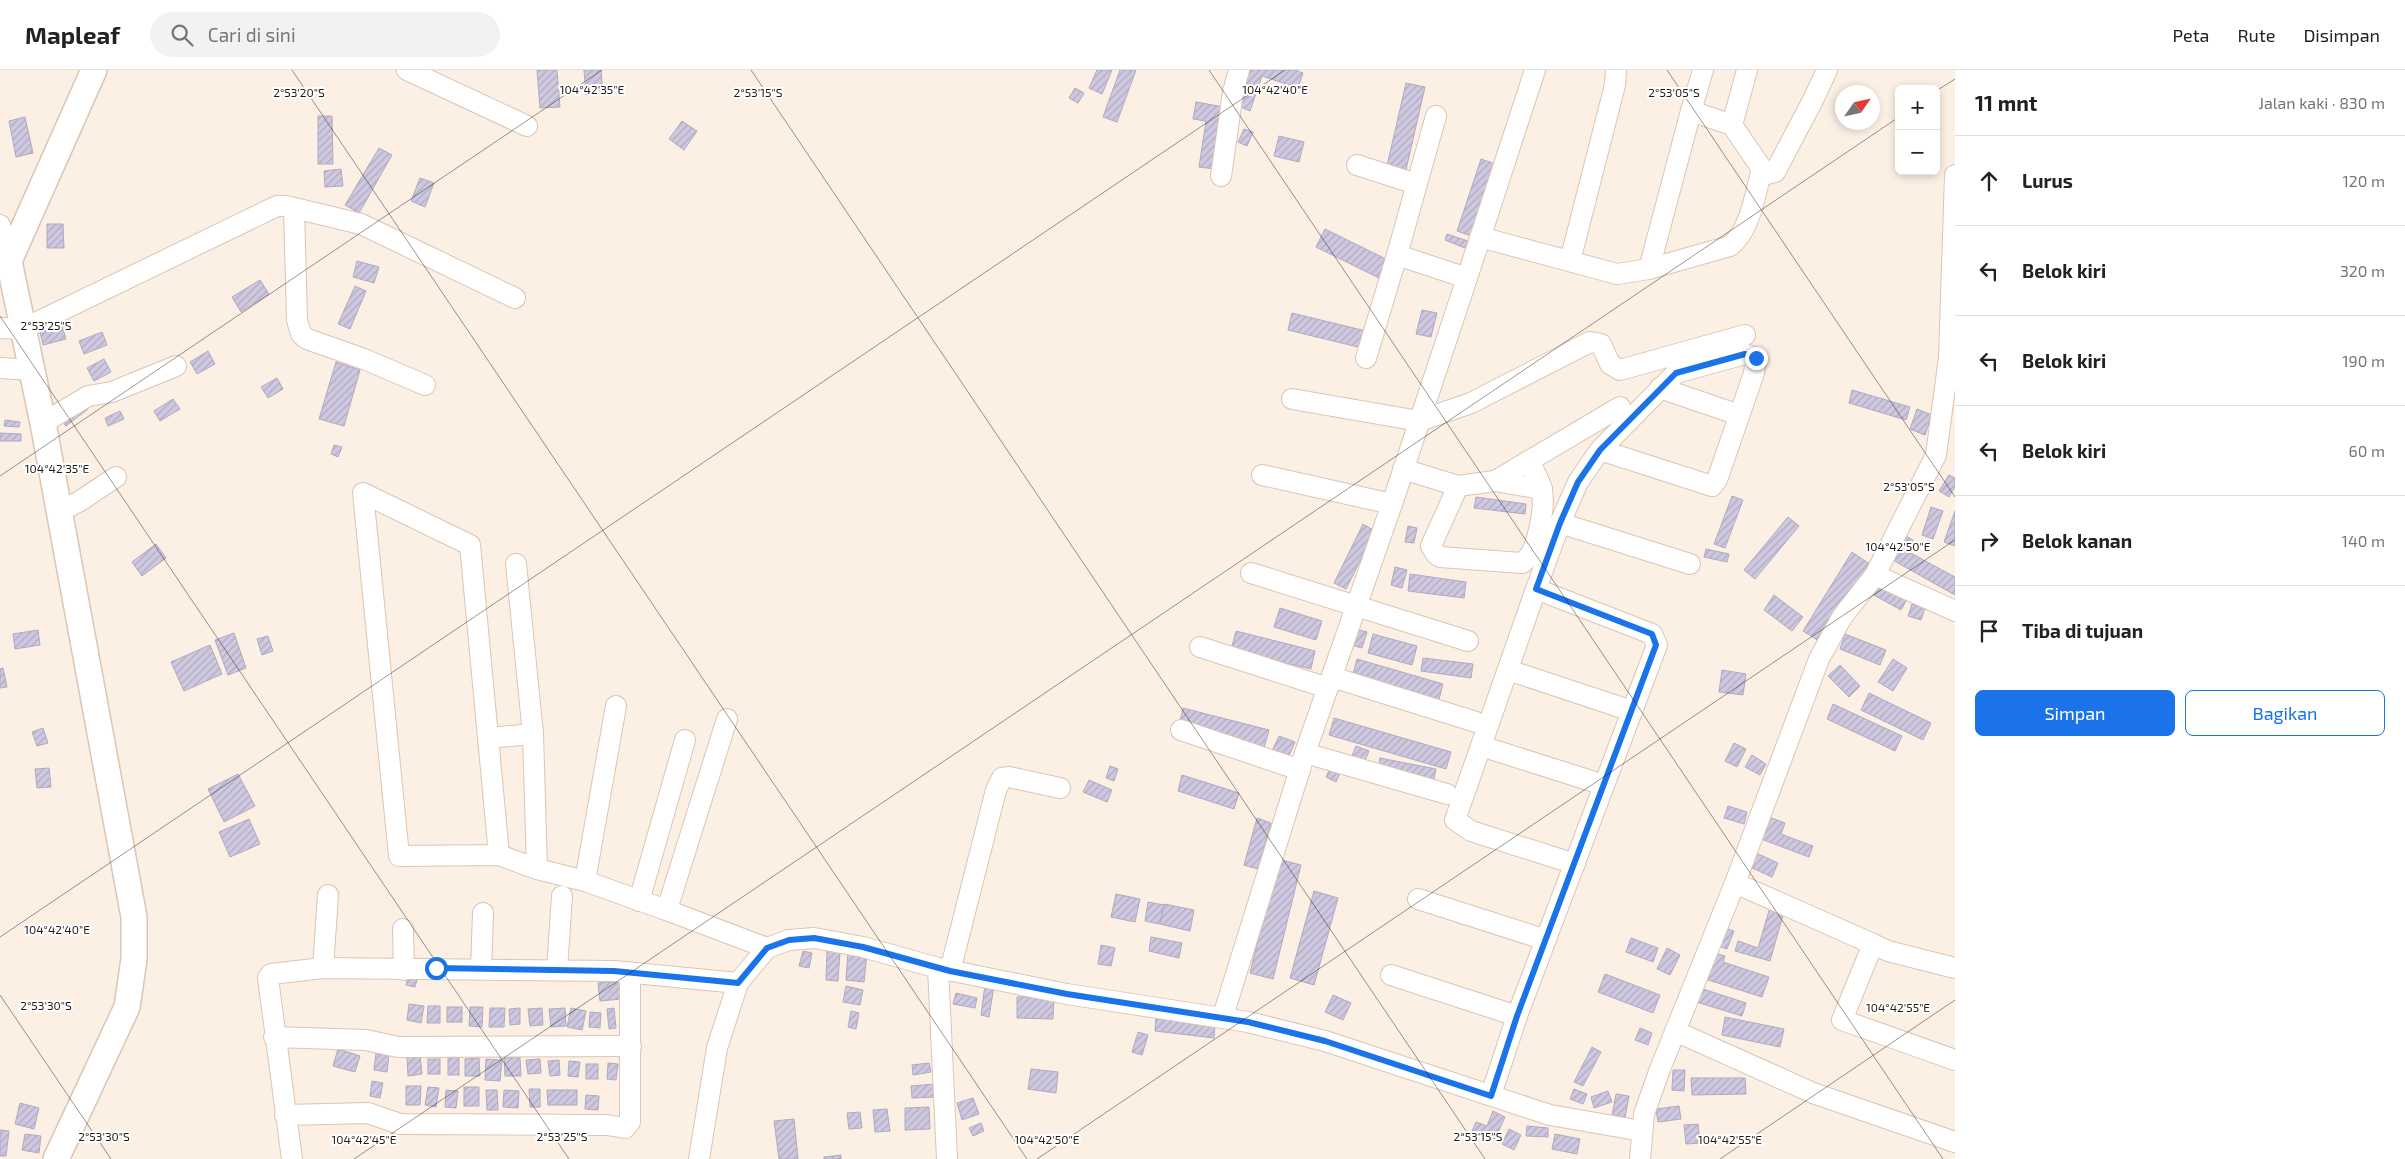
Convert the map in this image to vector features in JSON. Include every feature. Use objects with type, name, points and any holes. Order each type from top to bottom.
[{"type":"street","points":[[9,261],[94,70]]},
{"type":"street","points":[[407,70],[527,126]]},
{"type":"street","points":[[1221,176],[1232,92],[1239,70]]},
{"type":"street","points":[[1223,1016],[1302,762],[1392,504],[1535,70]]},
{"type":"street","points":[[1570,261],[1615,84],[1616,70]]},
{"type":"street","points":[[1649,269],[1703,70]]},
{"type":"street","points":[[1732,125],[1748,70]]},
{"type":"street","points":[[1691,111],[1732,125],[1762,169],[1768,174],[1775,172],[1814,100],[1827,70]]},
{"type":"street","points":[[1366,358],[1436,116]]},
{"type":"street","points":[[1357,165],[1416,184]]},
{"type":"street","points":[[1480,237],[1618,274],[1649,269],[1716,251],[1730,246],[1739,240],[1762,169]]},
{"type":"street","points":[[1640,1159],[1644,1114],[1675,1031],[1735,883],[1819,660],[1842,617],[1875,575],[1936,455],[1949,358],[1955,175]]},
{"type":"street","points":[[11,328],[269,208],[277,206],[294,208],[362,224],[514,298]]},
{"type":"street","points":[[294,208],[297,328],[301,334],[307,339],[364,359],[425,386]]},
{"type":"street","points":[[0,225],[9,261],[11,328],[31,370],[43,423],[134,917],[134,959],[127,1007],[56,1159]]},
{"type":"street","points":[[1397,255],[1467,278]]},
{"type":"street","points":[[1292,399],[1419,421],[1471,403],[1590,342],[1601,344],[1610,364],[1620,370],[1745,336]]},
{"type":"street","points":[[1575,864],[1471,831],[1455,820],[1536,589],[1560,523],[1578,482],[1600,450],[1676,373],[1745,354],[1751,354],[1756,358],[1757,364],[1717,480],[1712,486],[1600,450]]},
{"type":"street","points":[[43,423],[88,396],[112,392],[176,366]]},
{"type":"street","points":[[0,368],[31,370]]},
{"type":"street","points":[[1660,388],[1739,415]]},
{"type":"street","points":[[1495,481],[1620,407]]},
{"type":"street","points":[[1458,486],[1431,546],[1436,554],[1440,557],[1522,563],[1529,557],[1542,520],[1542,489],[1529,461]]},
{"type":"street","points":[[1403,469],[1458,486],[1495,481],[1542,489]]},
{"type":"street","points":[[1262,475],[1392,504]]},
{"type":"street","points":[[59,512],[80,501],[116,477]]},
{"type":"street","points":[[499,855],[470,545],[363,493],[399,856],[499,855],[537,869],[585,881],[767,948]]},
{"type":"street","points":[[1560,523],[1690,564]]},
{"type":"street","points":[[516,564],[534,734],[537,869]]},
{"type":"street","points":[[1252,573],[1468,641]]},
{"type":"street","points":[[1875,575],[1955,611]]},
{"type":"street","points":[[1491,1096],[1517,1016],[1656,645],[1652,634],[1536,589]]},
{"type":"street","points":[[1200,646],[1476,722]]},
{"type":"street","points":[[1508,670],[1632,711]]},
{"type":"street","points":[[585,881],[616,706]]},
{"type":"street","points":[[669,911],[669,903],[727,719]]},
{"type":"street","points":[[1181,730],[1302,762],[1447,794]]},
{"type":"street","points":[[488,738],[534,734]]},
{"type":"street","points":[[638,902],[685,740]]},
{"type":"street","points":[[1481,746],[1604,785]]},
{"type":"street","points":[[947,1159],[944,969],[996,790],[1002,778],[1009,776],[1060,788]]},
{"type":"street","points":[[1735,883],[1888,951],[1955,968]]},
{"type":"street","points":[[323,968],[328,895]]},
{"type":"street","points":[[557,970],[562,896]]},
{"type":"street","points":[[1418,898],[1546,940]]},
{"type":"street","points":[[482,969],[483,913]]},
{"type":"street","points":[[403,929],[404,970]]},
{"type":"street","points":[[699,1159],[717,1048],[738,983],[767,948],[789,940],[814,938],[863,947],[944,969],[1067,994],[1223,1016],[1325,1041],[1550,1115],[1642,1131]]},
{"type":"street","points":[[1873,944],[1842,1020],[1955,1060]]},
{"type":"street","points":[[292,1159],[274,1037],[269,976],[323,968],[557,970],[630,972],[738,983]]},
{"type":"street","points":[[285,1115],[368,1113],[400,1124],[607,1125],[625,1128],[630,1122],[630,972]]},
{"type":"street","points":[[1391,975],[1517,1016]]},
{"type":"street","points":[[1675,1031],[1813,1093],[1955,1142]]},
{"type":"street","points":[[274,1037],[366,1040],[398,1047],[631,1046]]},
{"type":"building","points":[[537,70],[557,70],[560,107],[540,108]]},
{"type":"building","points":[[584,70],[601,70],[603,94],[586,95]]},
{"type":"building","points":[[1097,70],[1112,70],[1102,94],[1089,88]]},
{"type":"building","points":[[1120,70],[1136,70],[1117,122],[1103,117]]},
{"type":"building","points":[[1250,70],[1295,70],[1303,73],[1298,88],[1262,76],[1250,111],[1238,106]]},
{"type":"building","points":[[1406,83],[1425,87],[1405,174],[1386,170]]},
{"type":"building","points":[[1075,88],[1084,93],[1078,103],[1069,98]]},
{"type":"building","points":[[1196,102],[1224,107],[1215,169],[1199,167],[1206,121],[1193,119]]},
{"type":"building","points":[[318,116],[332,116],[333,164],[318,164]]},
{"type":"building","points":[[25,117],[33,153],[16,157],[9,121]]},
{"type":"building","points":[[682,121],[697,131],[684,150],[669,139]]},
{"type":"building","points":[[1244,129],[1253,132],[1247,146],[1238,142]]},
{"type":"building","points":[[1279,136],[1304,142],[1299,162],[1274,156]]},
{"type":"building","points":[[379,148],[392,155],[359,213],[345,205]]},
{"type":"building","points":[[1481,159],[1498,165],[1474,237],[1457,231]]},
{"type":"building","points":[[341,169],[343,186],[325,187],[324,171]]},
{"type":"building","points":[[420,178],[434,183],[425,207],[411,201]]},
{"type":"building","points":[[47,224],[63,224],[64,248],[47,248]]},
{"type":"building","points":[[1325,229],[1388,260],[1379,278],[1316,247]]},
{"type":"building","points":[[1447,234],[1468,241],[1465,248],[1445,240]]},
{"type":"building","points":[[357,261],[379,267],[374,283],[353,277]]},
{"type":"building","points":[[260,280],[269,294],[241,312],[232,297]]},
{"type":"building","points":[[355,286],[366,291],[350,329],[338,324]]},
{"type":"building","points":[[1422,310],[1437,313],[1431,337],[1416,334]]},
{"type":"building","points":[[1292,313],[1366,331],[1362,348],[1288,330]]},
{"type":"building","points":[[62,326],[66,339],[43,345],[40,332]]},
{"type":"building","points":[[102,332],[107,345],[84,354],[79,341]]},
{"type":"building","points":[[208,351],[215,364],[197,374],[190,362]]},
{"type":"building","points":[[104,359],[111,372],[94,381],[87,368]]},
{"type":"building","points":[[336,362],[360,370],[344,426],[319,419]]},
{"type":"building","points":[[277,378],[283,389],[268,398],[261,387]]},
{"type":"building","points":[[1852,390],[1910,407],[1906,420],[1849,403]]},
{"type":"building","points":[[173,399],[180,409],[160,421],[154,411]]},
{"type":"building","points":[[84,403],[88,409],[66,426],[61,419]]},
{"type":"building","points":[[1917,409],[1932,415],[1925,435],[1910,429]]},
{"type":"building","points":[[120,411],[124,419],[108,426],[105,418]]},
{"type":"building","points":[[5,420],[20,422],[19,427],[4,426]]},
{"type":"building","points":[[0,433],[21,434],[21,441],[0,441]]},
{"type":"building","points":[[334,445],[342,447],[338,457],[331,454]]},
{"type":"building","points":[[1949,475],[1955,478],[1955,487],[1949,497],[1939,491]]},
{"type":"building","points":[[1732,496],[1743,500],[1725,548],[1714,544]]},
{"type":"building","points":[[1476,497],[1526,504],[1525,514],[1474,508]]},
{"type":"building","points":[[1931,507],[1943,511],[1933,539],[1922,535]]},
{"type":"building","points":[[1955,511],[1955,546],[1944,542]]},
{"type":"building","points":[[1788,517],[1799,526],[1755,579],[1744,570]]},
{"type":"building","points":[[1363,524],[1375,531],[1346,589],[1334,583]]},
{"type":"building","points":[[1408,526],[1417,528],[1414,543],[1405,542]]},
{"type":"building","points":[[1902,534],[1913,540],[1907,551],[1955,577],[1955,595],[1889,558]]},
{"type":"building","points":[[156,544],[166,558],[142,576],[132,562]]},
{"type":"building","points":[[1706,549],[1729,554],[1727,562],[1704,557]]},
{"type":"building","points":[[1852,552],[1871,565],[1822,643],[1803,631]]},
{"type":"building","points":[[1395,567],[1407,570],[1402,588],[1391,585]]},
{"type":"building","points":[[1410,574],[1466,582],[1464,598],[1408,591]]},
{"type":"building","points":[[1878,583],[1907,599],[1901,610],[1872,594]]},
{"type":"building","points":[[1774,595],[1803,617],[1792,631],[1764,610]]},
{"type":"building","points":[[1912,604],[1925,608],[1921,620],[1908,616]]},
{"type":"building","points":[[1280,608],[1322,621],[1316,640],[1274,627]]},
{"type":"building","points":[[1356,629],[1367,632],[1362,648],[1351,645]]},
{"type":"building","points":[[38,630],[40,645],[15,649],[13,634]]},
{"type":"building","points":[[1236,631],[1315,651],[1311,669],[1231,650]]},
{"type":"building","points":[[234,633],[246,668],[228,675],[215,640]]},
{"type":"building","points":[[1373,634],[1417,646],[1412,665],[1368,653]]},
{"type":"building","points":[[1845,634],[1886,650],[1880,665],[1840,649]]},
{"type":"building","points":[[268,636],[273,651],[262,655],[257,639]]},
{"type":"building","points":[[210,645],[222,674],[184,691],[171,662]]},
{"type":"building","points":[[1423,658],[1473,664],[1471,678],[1421,671]]},
{"type":"building","points":[[1357,659],[1443,684],[1438,703],[1352,678]]},
{"type":"building","points":[[1893,659],[1907,668],[1893,691],[1878,682]]},
{"type":"building","points":[[1840,665],[1860,686],[1849,697],[1828,676]]},
{"type":"building","points":[[3,668],[7,687],[0,688],[0,669]]},
{"type":"building","points":[[1722,670],[1746,674],[1743,695],[1719,692]]},
{"type":"building","points":[[1869,693],[1931,723],[1923,740],[1861,710]]},
{"type":"building","points":[[1833,704],[1902,736],[1895,751],[1827,719]]},
{"type":"building","points":[[1183,708],[1269,730],[1264,748],[1179,726]]},
{"type":"building","points":[[1334,718],[1451,752],[1446,769],[1329,735]]},
{"type":"building","points":[[43,728],[48,743],[37,746],[32,732]]},
{"type":"building","points":[[1279,736],[1295,742],[1288,758],[1272,751]]},
{"type":"building","points":[[1734,743],[1746,749],[1737,767],[1725,761]]},
{"type":"building","points":[[1356,746],[1369,751],[1364,763],[1351,758]]},
{"type":"building","points":[[1752,755],[1766,764],[1760,775],[1745,767]]},
{"type":"building","points":[[1380,758],[1436,769],[1433,783],[1378,772]]},
{"type":"building","points":[[1110,766],[1118,769],[1114,781],[1106,778]]},
{"type":"building","points":[[1331,766],[1341,771],[1336,782],[1326,777]]},
{"type":"building","points":[[49,768],[51,787],[37,788],[35,769]]},
{"type":"building","points":[[238,774],[255,806],[224,822],[208,789]]},
{"type":"building","points":[[1182,775],[1239,793],[1234,809],[1178,791]]},
{"type":"building","points":[[1089,780],[1112,790],[1107,802],[1083,792]]},
{"type":"building","points":[[1728,806],[1747,812],[1744,824],[1724,818]]},
{"type":"building","points":[[1769,817],[1785,823],[1781,834],[1813,846],[1809,857],[1761,839]]},
{"type":"building","points":[[1257,818],[1271,823],[1258,869],[1244,865]]},
{"type":"building","points":[[249,819],[260,844],[230,857],[219,832]]},
{"type":"building","points":[[1756,853],[1778,863],[1772,877],[1750,867]]},
{"type":"building","points":[[1278,859],[1301,865],[1273,979],[1250,973]]},
{"type":"building","points":[[1314,891],[1338,898],[1314,985],[1290,978]]},
{"type":"building","points":[[1116,894],[1140,899],[1135,922],[1111,917]]},
{"type":"building","points":[[1148,902],[1164,905],[1160,924],[1145,921]]},
{"type":"building","points":[[1164,904],[1194,910],[1190,931],[1160,924]]},
{"type":"building","points":[[1771,904],[1785,908],[1770,961],[1735,951],[1738,941],[1758,948]]},
{"type":"building","points":[[1725,928],[1734,931],[1727,949],[1718,946]]},
{"type":"building","points":[[1151,937],[1182,943],[1179,958],[1149,951]]},
{"type":"building","points":[[1631,938],[1658,948],[1653,962],[1626,952]]},
{"type":"building","points":[[1101,945],[1115,948],[1111,966],[1098,964]]},
{"type":"building","points":[[1667,948],[1680,955],[1670,975],[1657,969]]},
{"type":"building","points":[[827,950],[840,951],[838,981],[826,980]]},
{"type":"building","points":[[803,951],[812,953],[809,968],[799,966]]},
{"type":"building","points":[[1709,951],[1725,956],[1723,962],[1769,977],[1762,997],[1699,977]]},
{"type":"building","points":[[848,952],[867,954],[864,982],[846,980]]},
{"type":"building","points":[[409,974],[418,976],[415,987],[406,985]]},
{"type":"building","points":[[1605,974],[1660,995],[1653,1013],[1598,992]]},
{"type":"building","points":[[620,981],[622,999],[600,1001],[598,983]]},
{"type":"building","points":[[985,985],[994,986],[989,1017],[981,1015]]},
{"type":"building","points":[[846,986],[863,990],[860,1005],[843,1002]]},
{"type":"building","points":[[1697,987],[1746,1003],[1742,1016],[1693,1001]]},
{"type":"building","points":[[956,993],[977,998],[975,1008],[953,1004]]},
{"type":"building","points":[[1333,995],[1351,1003],[1343,1020],[1325,1012]]},
{"type":"building","points":[[1017,997],[1054,997],[1053,1019],[1017,1018]]},
{"type":"building","points":[[409,1004],[424,1006],[421,1023],[407,1020]]},
{"type":"building","points":[[428,1006],[440,1006],[440,1023],[427,1023]]},
{"type":"building","points":[[447,1007],[462,1007],[462,1022],[447,1022]]},
{"type":"building","points":[[470,1007],[483,1007],[482,1027],[469,1026]]},
{"type":"building","points":[[490,1008],[505,1008],[504,1027],[489,1027]]},
{"type":"building","points":[[520,1008],[520,1024],[510,1025],[509,1009]]},
{"type":"building","points":[[542,1008],[543,1025],[530,1026],[528,1009]]},
{"type":"building","points":[[565,1008],[566,1026],[551,1027],[549,1009]]},
{"type":"building","points":[[571,1008],[586,1011],[582,1030],[567,1027]]},
{"type":"building","points":[[614,1008],[616,1028],[609,1029],[607,1009]]},
{"type":"building","points":[[851,1011],[859,1013],[856,1029],[848,1027]]},
{"type":"building","points":[[590,1012],[601,1013],[600,1028],[589,1027]]},
{"type":"building","points":[[1156,1017],[1215,1024],[1214,1038],[1155,1031]]},
{"type":"building","points":[[1725,1017],[1784,1029],[1780,1047],[1722,1035]]},
{"type":"building","points":[[1640,1028],[1652,1033],[1648,1045],[1635,1040]]},
{"type":"building","points":[[1138,1032],[1148,1035],[1142,1055],[1132,1052]]},
{"type":"building","points":[[1592,1047],[1601,1052],[1583,1086],[1574,1082]]},
{"type":"building","points":[[338,1049],[360,1056],[355,1072],[333,1066]]},
{"type":"building","points":[[376,1053],[389,1054],[387,1072],[374,1070]]},
{"type":"building","points":[[420,1055],[422,1074],[408,1076],[407,1057]]},
{"type":"building","points":[[448,1057],[459,1057],[459,1075],[448,1075]]},
{"type":"building","points":[[520,1057],[521,1076],[505,1076],[504,1058]]},
{"type":"building","points":[[479,1058],[480,1076],[465,1076],[465,1059]]},
{"type":"building","points":[[428,1059],[440,1059],[440,1074],[428,1074]]},
{"type":"building","points":[[486,1059],[502,1060],[500,1081],[485,1080]]},
{"type":"building","points":[[540,1059],[541,1073],[528,1074],[526,1060]]},
{"type":"building","points":[[559,1060],[560,1075],[550,1076],[548,1061]]},
{"type":"building","points":[[569,1061],[580,1062],[578,1077],[568,1076]]},
{"type":"building","points":[[608,1063],[618,1064],[616,1080],[607,1079]]},
{"type":"building","points":[[929,1063],[931,1072],[913,1075],[912,1065]]},
{"type":"building","points":[[586,1064],[598,1064],[598,1079],[586,1079]]},
{"type":"building","points":[[1031,1069],[1058,1072],[1056,1093],[1028,1089]]},
{"type":"building","points":[[1673,1070],[1685,1070],[1684,1091],[1672,1090]]},
{"type":"building","points":[[1691,1078],[1745,1078],[1746,1094],[1692,1095]]},
{"type":"building","points":[[372,1081],[383,1083],[380,1098],[370,1096]]},
{"type":"building","points":[[935,1084],[936,1097],[912,1098],[911,1086]]},
{"type":"building","points":[[406,1086],[421,1086],[420,1105],[406,1105]]},
{"type":"building","points":[[428,1087],[439,1088],[436,1107],[425,1105]]},
{"type":"building","points":[[464,1087],[479,1087],[479,1106],[464,1106]]},
{"type":"building","points":[[529,1089],[540,1089],[540,1107],[530,1107]]},
{"type":"building","points":[[1574,1089],[1587,1094],[1583,1104],[1570,1099]]},
{"type":"building","points":[[446,1090],[458,1091],[456,1108],[445,1107]]},
{"type":"building","points":[[486,1090],[497,1090],[498,1110],[487,1110]]},
{"type":"building","points":[[504,1090],[519,1091],[518,1108],[503,1107]]},
{"type":"building","points":[[547,1090],[577,1090],[577,1105],[548,1105]]},
{"type":"building","points":[[1608,1091],[1612,1102],[1594,1108],[1591,1097]]},
{"type":"building","points":[[1616,1094],[1629,1096],[1625,1117],[1612,1115]]},
{"type":"building","points":[[586,1095],[599,1096],[598,1110],[585,1109]]},
{"type":"building","points":[[973,1098],[979,1114],[962,1120],[957,1103]]},
{"type":"building","points":[[20,1103],[39,1108],[34,1129],[15,1124]]},
{"type":"building","points":[[1679,1106],[1681,1119],[1658,1122],[1656,1109]]},
{"type":"building","points":[[929,1107],[930,1129],[905,1130],[905,1108]]},
{"type":"building","points":[[887,1109],[890,1131],[875,1132],[873,1110]]},
{"type":"building","points":[[1493,1111],[1505,1117],[1495,1139],[1472,1131],[1476,1122],[1487,1126]]},
{"type":"building","points":[[860,1112],[862,1128],[849,1129],[847,1113]]},
{"type":"building","points":[[794,1119],[798,1159],[779,1159],[774,1121]]},
{"type":"building","points":[[981,1123],[984,1131],[973,1136],[969,1128]]},
{"type":"building","points":[[1698,1124],[1700,1143],[1686,1144],[1684,1125]]},
{"type":"building","points":[[1527,1126],[1548,1128],[1548,1137],[1526,1136]]},
{"type":"building","points":[[1509,1129],[1521,1135],[1514,1150],[1502,1144]]},
{"type":"building","points":[[0,1130],[9,1131],[6,1156],[0,1156]]},
{"type":"building","points":[[25,1134],[41,1136],[39,1153],[22,1150]]},
{"type":"building","points":[[1555,1134],[1580,1139],[1577,1154],[1552,1149]]},
{"type":"building","points":[[841,1155],[841,1159],[824,1159],[824,1157]]},
{"type":"route","points":[[436,968],[614,971],[738,983],[767,948],[789,940],[814,938],[863,947],[950,971],[1067,994],[1223,1016],[1325,1041],[1491,1096],[1517,1016],[1656,645],[1652,634],[1536,589],[1560,523],[1578,482],[1600,450],[1676,373],[1745,354],[1751,354],[1756,358]]}]
